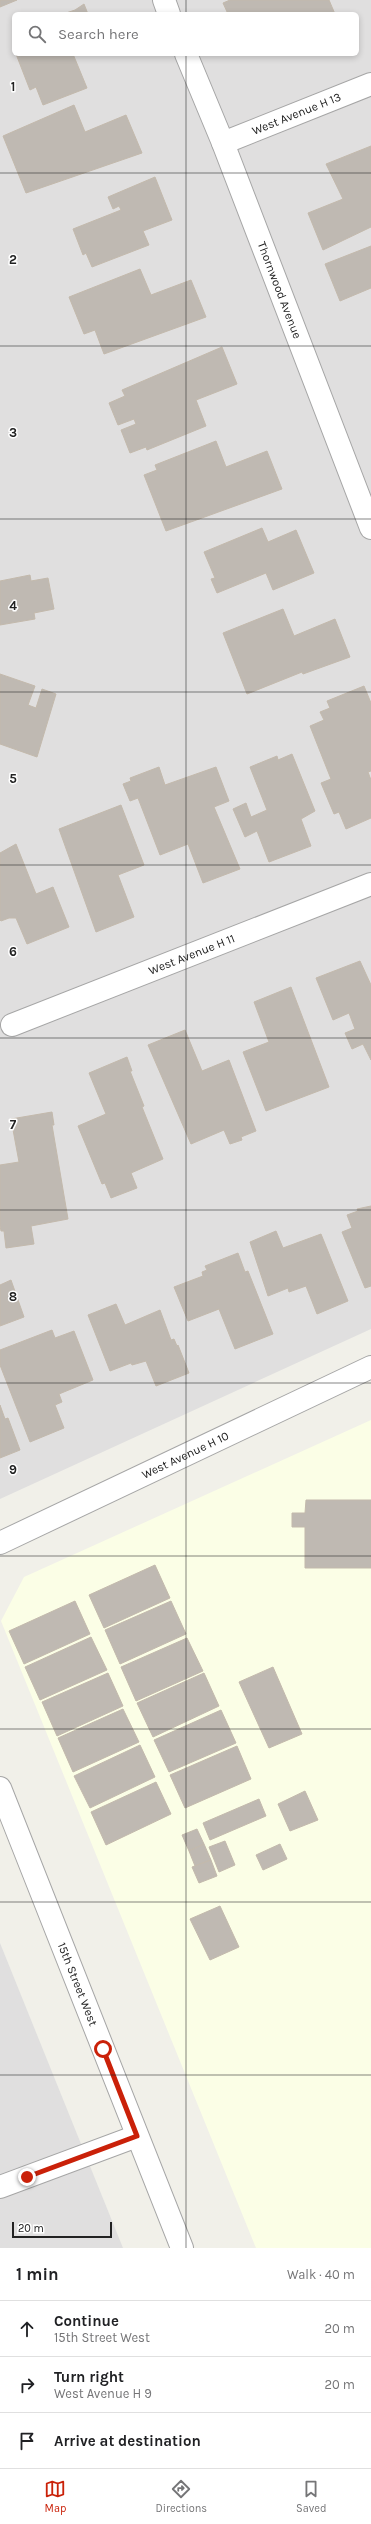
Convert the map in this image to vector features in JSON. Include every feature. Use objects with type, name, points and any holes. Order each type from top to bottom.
[{"type":"street","points":[[164,0],[168,12]]},
{"type":"street","name":"Thornwood Avenue","points":[[187,56],[223,143],[371,528]]},
{"type":"street","name":"West Avenue H 13","points":[[223,143],[371,84]]},
{"type":"street","name":"West Avenue H 11","points":[[12,1025],[371,884]]},
{"type":"street","name":"West Avenue H 10","points":[[0,1543],[371,1367]]},
{"type":"street","name":"15th Street West","points":[[0,1788],[182,2248]]},
{"type":"street","points":[[0,2187],[137,2136]]},
{"type":"shaded area","points":[[0,0],[371,0],[371,1329],[0,1499]]},
{"type":"shaded area","points":[[371,1420],[371,2248],[256,2248],[1,1621],[24,1577]]},
{"type":"shaded area","points":[[0,1943],[123,2248],[0,2248]]},
{"type":"building","points":[[0,0],[17,0],[0,7]]},
{"type":"building","points":[[230,0],[329,0],[334,12],[227,12],[223,3]]},
{"type":"building","points":[[84,4],[87,12],[69,12]]},
{"type":"building","points":[[17,56],[74,56],[87,88],[43,105],[36,87],[30,90]]},
{"type":"building","points":[[74,105],[85,132],[126,115],[142,153],[26,193],[3,136]]},
{"type":"building","points":[[371,146],[371,227],[323,250],[308,213],[343,199],[326,164]]},
{"type":"building","points":[[155,177],[172,220],[143,231],[149,245],[92,267],[86,253],[83,255],[73,229],[121,210],[119,206],[113,209],[108,197]]},
{"type":"building","points":[[371,246],[371,288],[340,301],[325,264]]},
{"type":"building","points":[[140,269],[151,295],[191,280],[206,317],[104,354],[95,330],[84,334],[69,297]]},
{"type":"building","points":[[222,347],[237,384],[196,400],[206,426],[147,450],[146,447],[130,453],[121,430],[136,424],[134,419],[118,425],[109,403],[125,396],[122,390]]},
{"type":"building","points":[[216,441],[226,467],[267,451],[282,489],[166,531],[144,475],[157,470],[155,465]]},
{"type":"building","points":[[262,528],[268,542],[296,530],[314,573],[273,590],[266,573],[217,593],[211,579],[215,578],[204,552]]},
{"type":"building","points":[[30,575],[31,581],[48,578],[54,609],[34,613],[35,619],[0,625],[0,581]]},
{"type":"building","points":[[283,609],[294,636],[335,619],[350,657],[303,674],[302,672],[247,694],[223,633]]},
{"type":"building","points":[[0,674],[35,686],[28,705],[36,708],[42,689],[56,694],[37,757],[0,744]]},
{"type":"building","points":[[364,686],[371,703],[371,771],[368,772],[371,780],[371,818],[346,829],[339,812],[334,814],[321,783],[331,779],[310,726],[324,720],[320,712],[330,708],[327,701]]},
{"type":"building","points":[[292,754],[315,811],[301,819],[311,846],[269,862],[257,831],[245,837],[233,809],[246,803],[251,817],[267,810],[250,767],[277,756],[278,760]]},
{"type":"building","points":[[159,767],[165,785],[216,767],[229,801],[214,807],[240,869],[203,883],[188,844],[160,855],[138,798],[130,801],[123,784],[131,781],[130,778]]},
{"type":"building","points":[[121,805],[144,865],[118,875],[134,917],[96,932],[59,829]]},
{"type":"building","points":[[16,844],[36,894],[53,887],[69,927],[27,944],[16,918],[0,920],[0,853]]},
{"type":"building","points":[[360,961],[371,985],[371,1060],[363,1044],[352,1049],[345,1033],[355,1029],[349,1013],[333,1020],[316,978]]},
{"type":"building","points":[[291,987],[329,1087],[266,1111],[243,1052],[269,1042],[254,1002]]},
{"type":"building","points":[[185,1030],[202,1071],[229,1060],[256,1131],[241,1137],[242,1140],[230,1144],[224,1130],[191,1144],[148,1045]]},
{"type":"building","points":[[127,1057],[132,1071],[130,1071],[144,1106],[142,1107],[163,1159],[131,1173],[137,1188],[111,1198],[105,1183],[102,1184],[78,1126],[106,1114],[89,1073]]},
{"type":"building","points":[[52,1112],[54,1125],[52,1125],[68,1219],[31,1226],[34,1244],[6,1248],[4,1231],[1,1231],[0,1226],[0,1165],[19,1162],[11,1119]]},
{"type":"building","points":[[371,1206],[371,1286],[365,1288],[342,1232],[352,1228],[347,1215],[358,1211],[357,1209]]},
{"type":"building","points":[[276,1231],[283,1248],[321,1234],[348,1301],[317,1314],[306,1286],[289,1292],[288,1288],[268,1296],[250,1242]]},
{"type":"building","points":[[238,1253],[245,1272],[248,1271],[273,1334],[235,1349],[219,1309],[188,1321],[174,1287],[203,1276],[202,1272],[207,1270],[205,1266]]},
{"type":"building","points":[[11,1280],[24,1317],[0,1326],[0,1285]]},
{"type":"building","points":[[116,1304],[125,1325],[160,1310],[171,1340],[174,1339],[177,1346],[178,1345],[189,1373],[156,1386],[146,1361],[132,1365],[131,1363],[110,1371],[88,1315]]},
{"type":"building","points":[[52,1330],[55,1338],[74,1331],[93,1380],[59,1394],[62,1402],[55,1405],[64,1428],[30,1442],[0,1365],[0,1350]]},
{"type":"building","points":[[0,1405],[5,1419],[8,1418],[20,1450],[0,1458]]},
{"type":"building","points":[[306,1500],[371,1500],[371,1568],[305,1568],[305,1527],[292,1527],[292,1513],[305,1513]]},
{"type":"building","points":[[155,1565],[170,1598],[104,1628],[89,1595]]},
{"type":"building","points":[[75,1601],[90,1634],[24,1664],[9,1631]]},
{"type":"building","points":[[171,1601],[186,1634],[120,1664],[105,1630]]},
{"type":"building","points":[[91,1637],[107,1670],[40,1700],[25,1667]]},
{"type":"building","points":[[187,1638],[203,1671],[136,1701],[121,1667]]},
{"type":"building","points":[[273,1667],[302,1734],[269,1748],[239,1682]]},
{"type":"building","points":[[108,1673],[123,1706],[57,1736],[42,1702]]},
{"type":"building","points":[[204,1673],[219,1706],[153,1737],[137,1703]]},
{"type":"building","points":[[123,1709],[139,1742],[73,1772],[58,1738]]},
{"type":"building","points":[[221,1710],[236,1743],[169,1772],[154,1740]]},
{"type":"building","points":[[140,1745],[155,1777],[90,1808],[74,1776]]},
{"type":"building","points":[[237,1746],[251,1779],[185,1808],[170,1775]]},
{"type":"building","points":[[156,1782],[171,1814],[106,1845],[91,1812]]},
{"type":"building","points":[[305,1791],[318,1820],[290,1831],[278,1804]]},
{"type":"building","points":[[259,1799],[266,1816],[210,1840],[203,1823]]},
{"type":"building","points":[[197,1829],[204,1844],[189,1851],[182,1835]]},
{"type":"building","points":[[225,1841],[235,1865],[219,1872],[209,1847]]},
{"type":"building","points":[[204,1844],[211,1860],[195,1866],[189,1851]]},
{"type":"building","points":[[280,1844],[287,1859],[263,1870],[256,1855]]},
{"type":"building","points":[[211,1860],[217,1876],[199,1883],[192,1867]]},
{"type":"building","points":[[220,1906],[239,1947],[210,1960],[190,1919]]},
{"type":"route","points":[[27,2177],[137,2136],[103,2049]]}]
